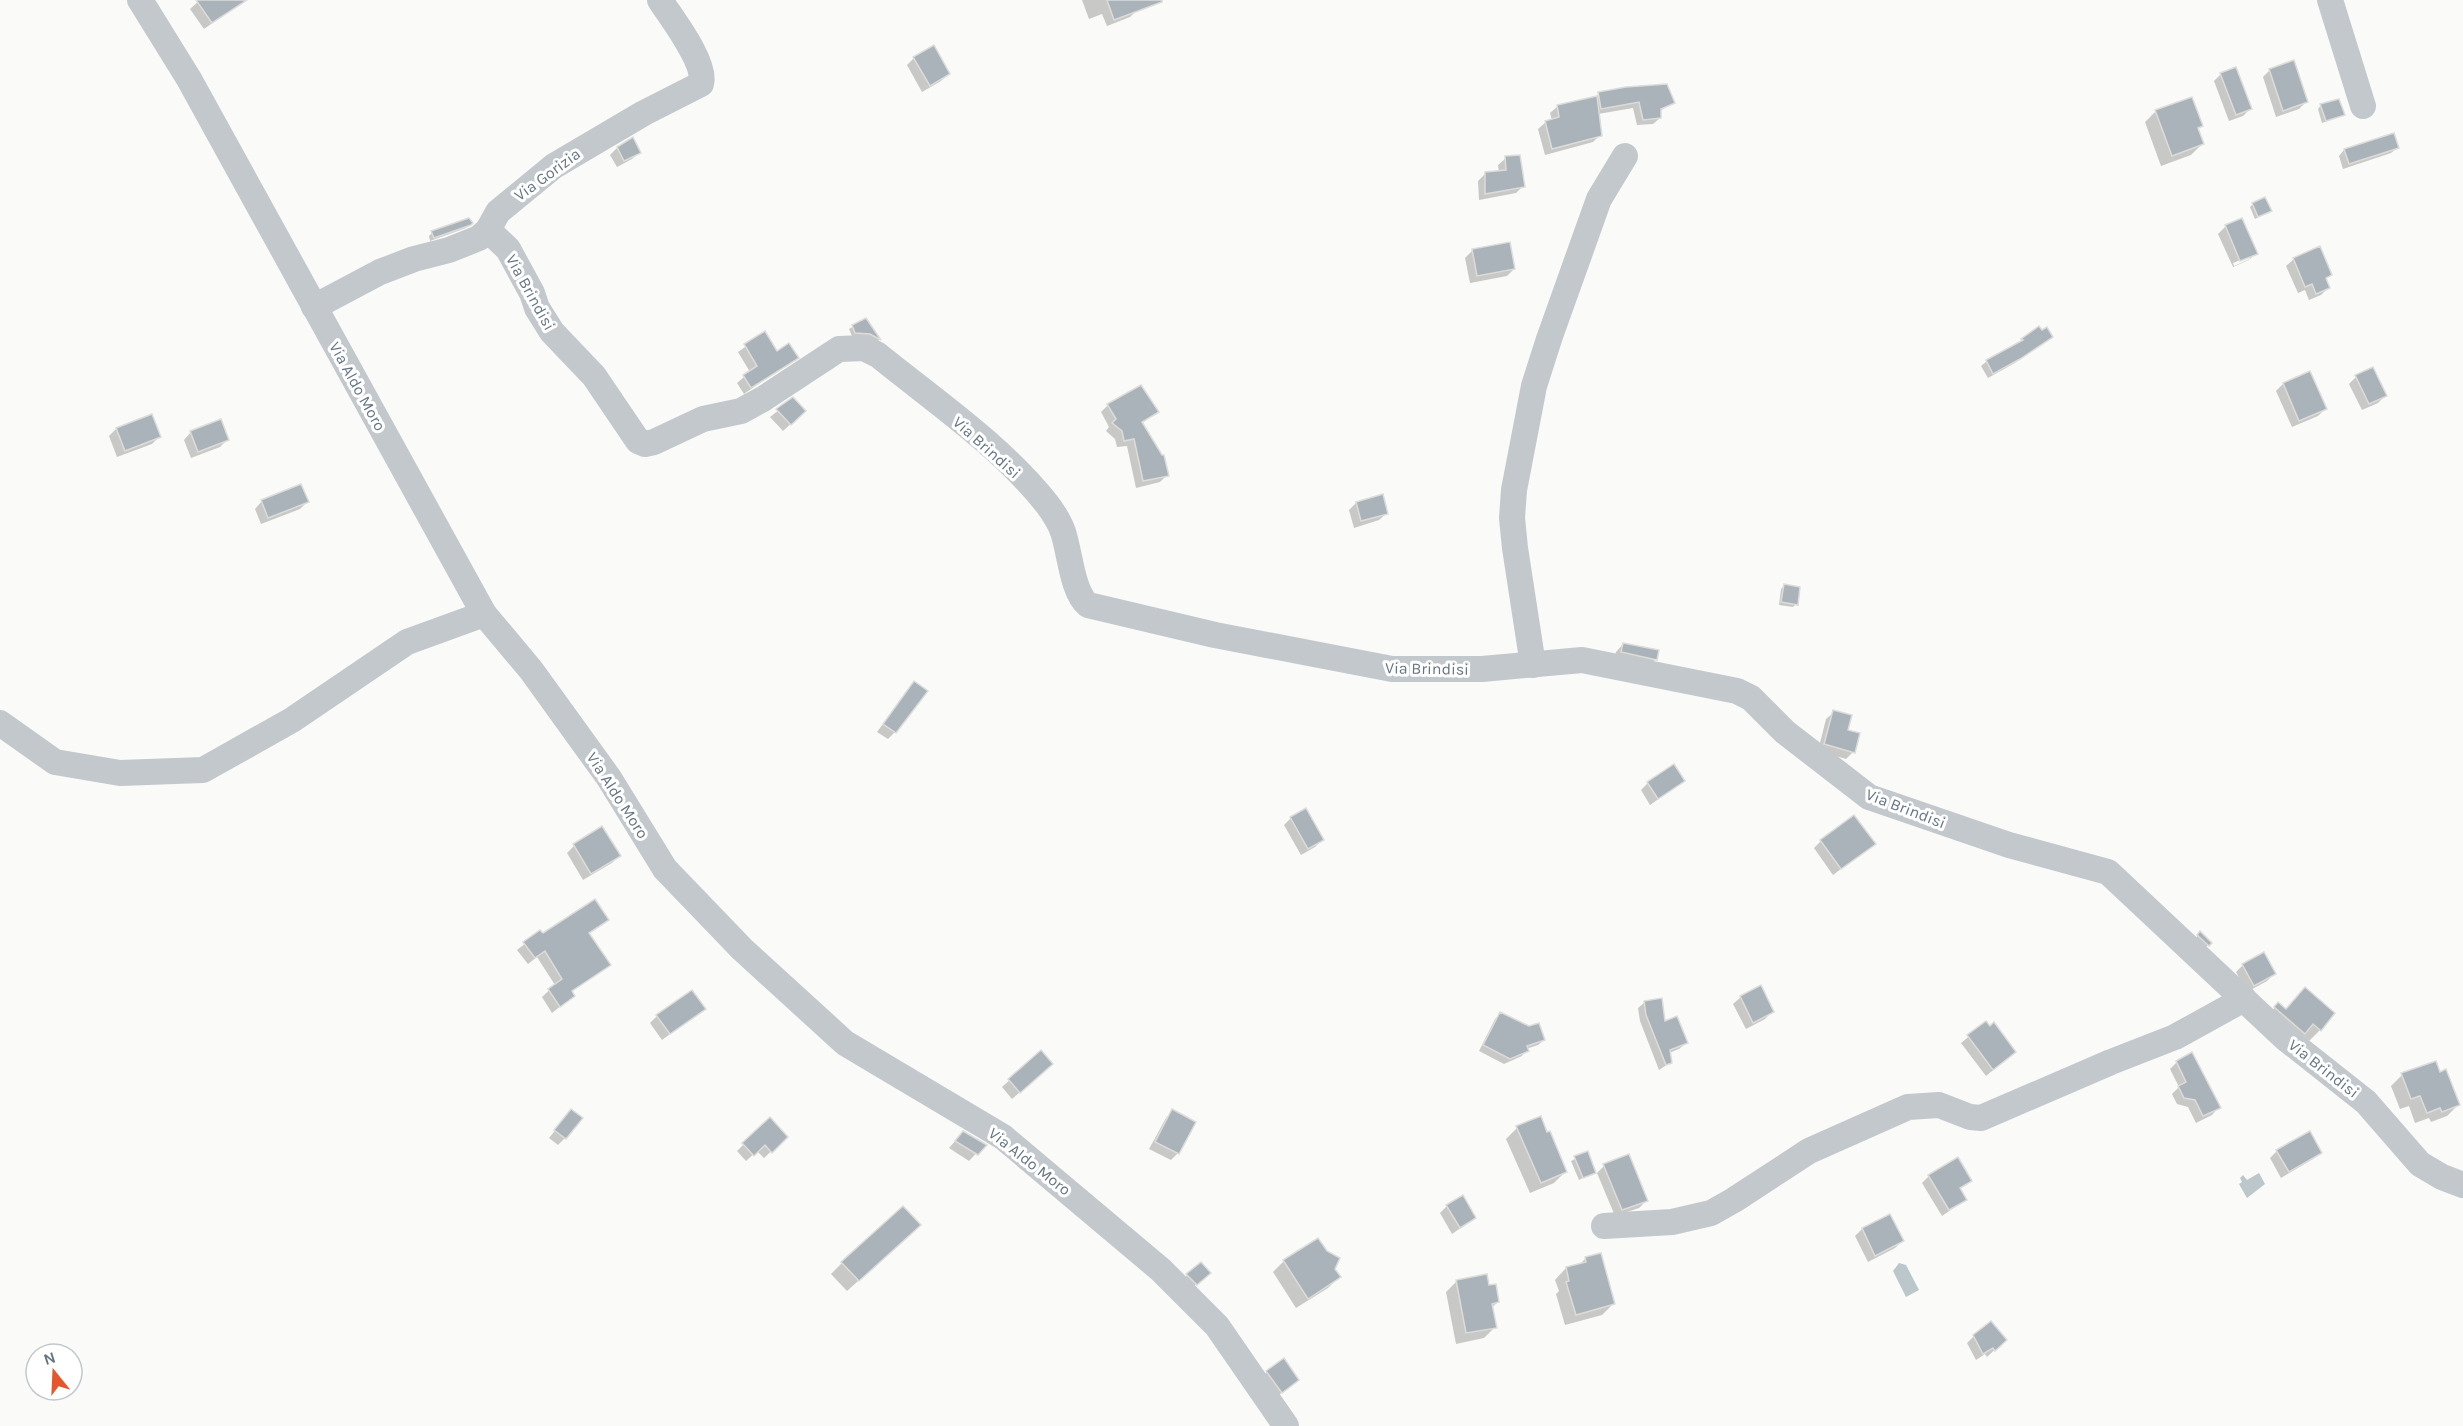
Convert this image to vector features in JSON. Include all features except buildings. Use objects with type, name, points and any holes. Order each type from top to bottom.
[{"type":"street","name":"Via Aldo Moro","points":[[140,0],[189,79],[484,614],[531,670],[609,778],[665,869],[742,949],[845,1043],[1003,1137],[1161,1270],[1217,1326],[1286,1426]]},
{"type":"street","name":"Via Gorizia","points":[[314,307],[381,272],[479,238],[488,230],[498,212],[554,165],[644,113],[700,84],[703,77],[692,50],[660,0]]},
{"type":"street","points":[[2330,0],[2363,105]]},
{"type":"street","points":[[1533,664],[1512,518],[1516,480],[1534,386],[1549,339],[1599,199],[1625,156]]},
{"type":"street","name":"Via Brindisi","points":[[488,230],[508,249],[528,285],[537,309],[552,332],[594,376],[638,441],[645,444],[704,419],[741,411],[839,349],[864,348],[878,355],[1001,455],[1048,505],[1062,531],[1078,590],[1082,600],[1088,605],[1215,635],[1392,669],[1482,669],[1582,660],[1737,691],[1751,698],[1785,732],[1869,797],[2009,845],[2108,872],[2285,1038],[2366,1102],[2420,1164],[2442,1177],[2463,1185]]},
{"type":"street","points":[[0,723],[54,762],[120,773],[203,770],[292,720],[407,642],[484,614]]},
{"type":"street","points":[[1604,1226],[1672,1222],[1711,1213],[1809,1151],[1908,1107],[1939,1105],[1970,1117],[1981,1118],[2175,1037],[2244,999]]},
{"type":"shaded area","points":[[2259,1173],[2265,1184],[2247,1198],[2239,1184],[2242,1182],[2240,1178],[2243,1175],[2247,1180]]},
{"type":"shaded area","points":[[1899,1263],[1906,1265],[1919,1290],[1906,1297],[1893,1271]]}]
